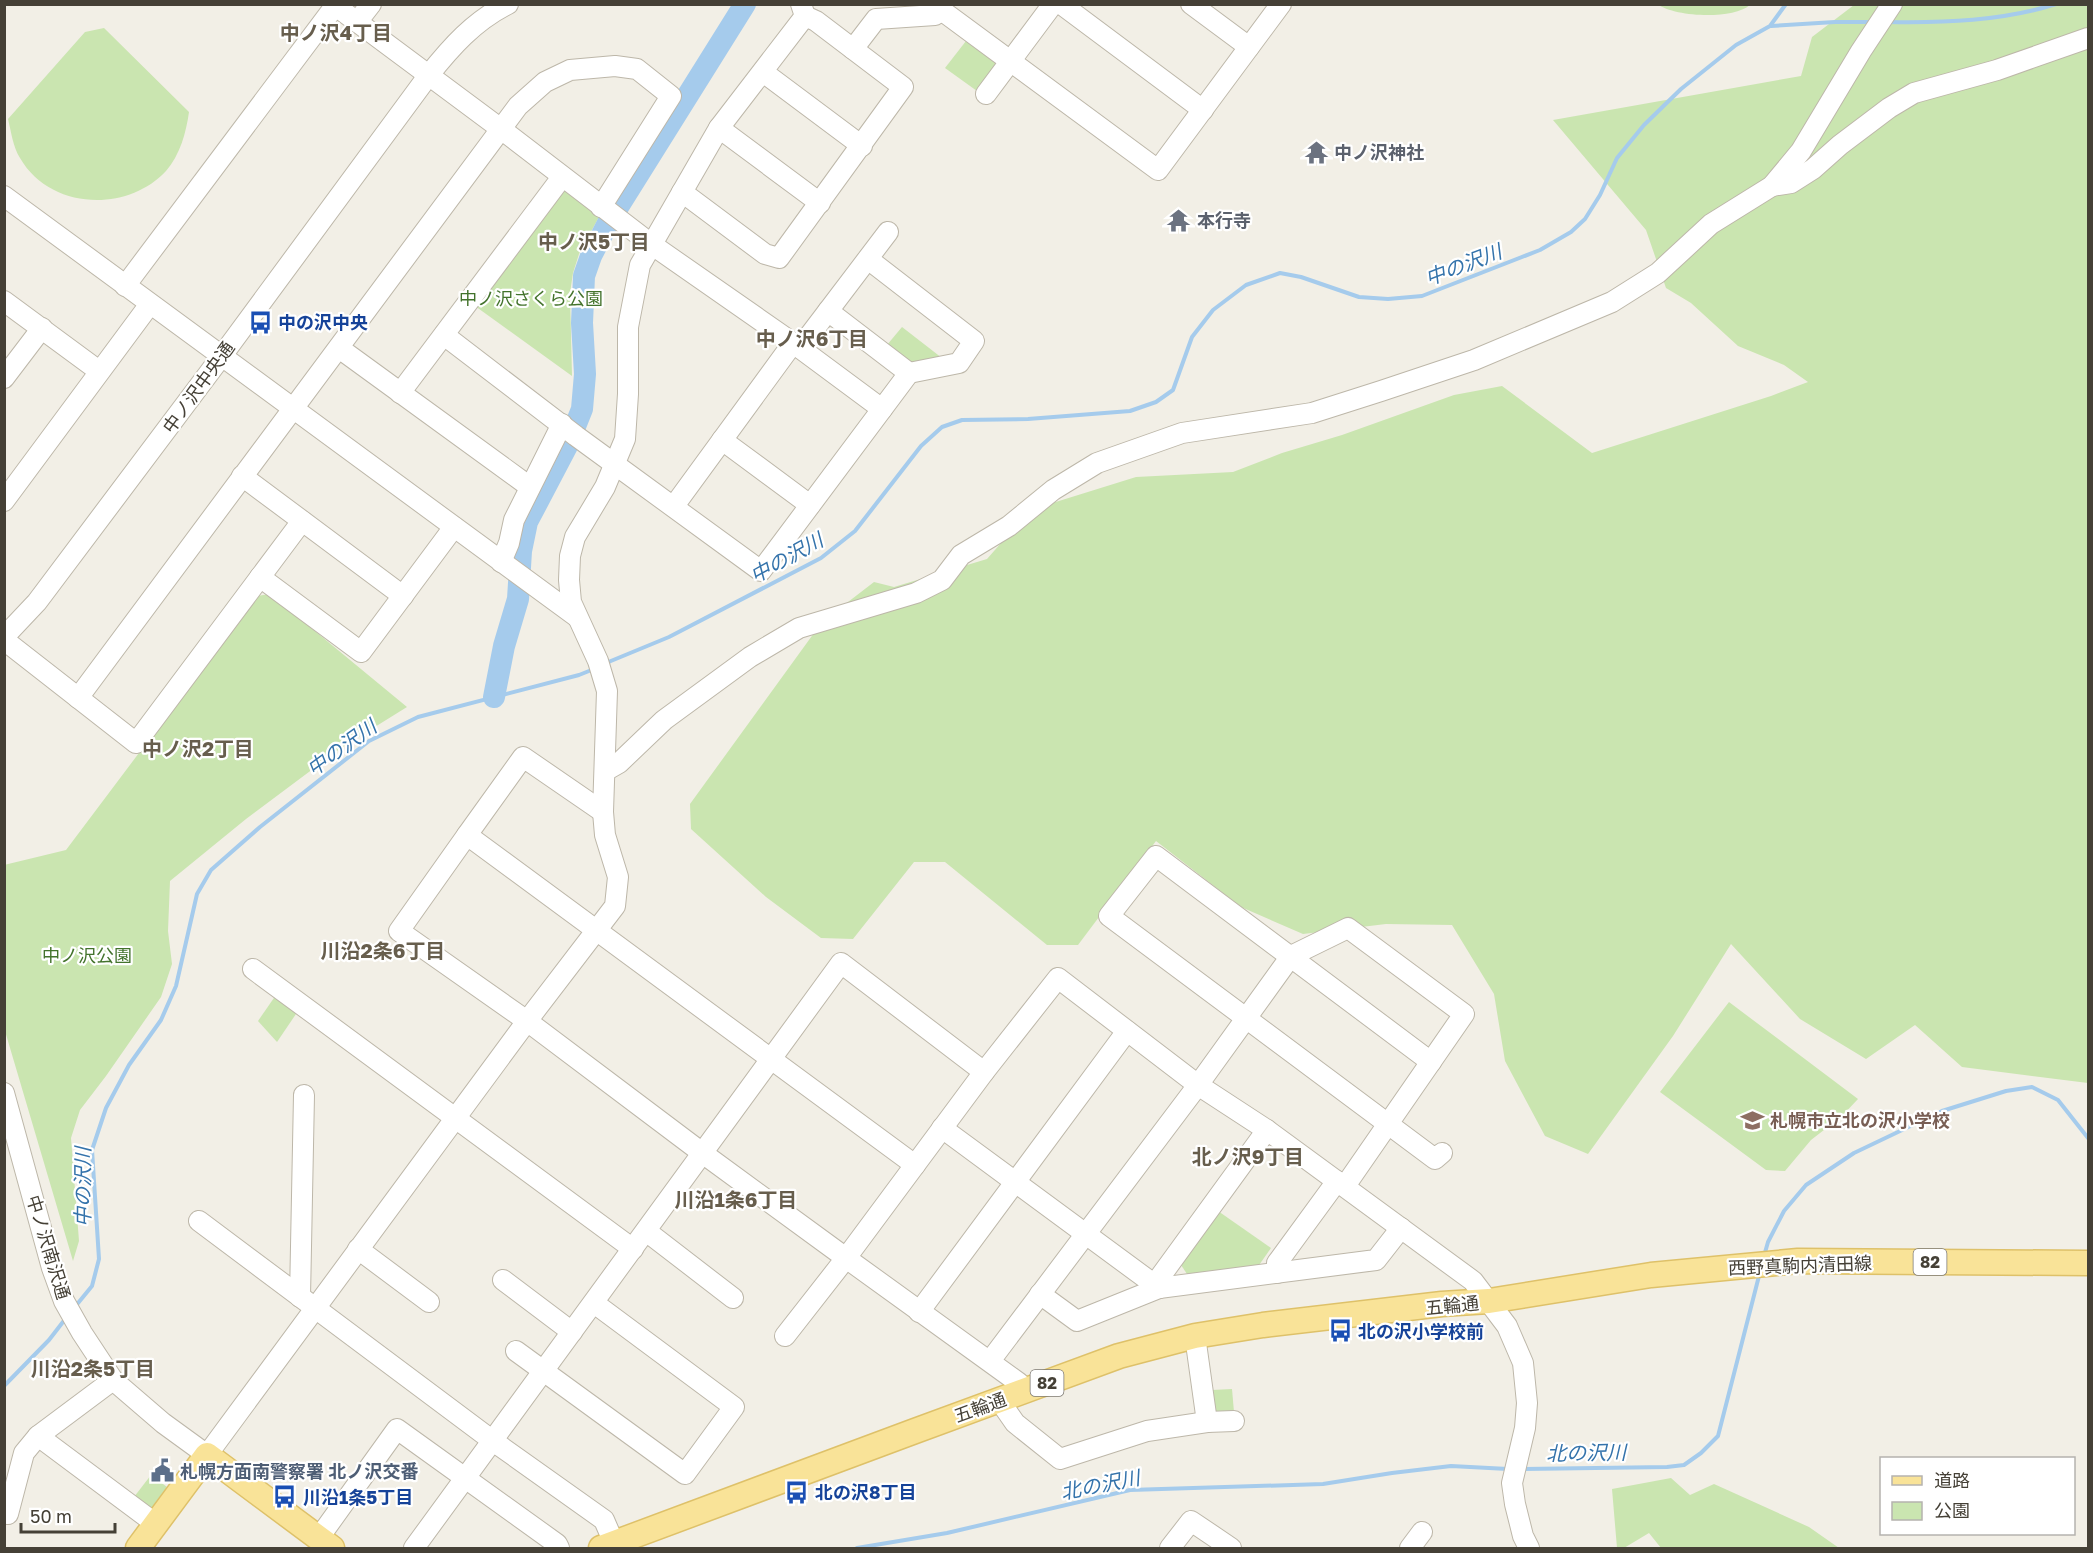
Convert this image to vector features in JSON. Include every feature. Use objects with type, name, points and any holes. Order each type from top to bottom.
[{"type":"main road","name":"西野真駒内清田線","points":[[1514,1296],[1651,1275],[1798,1261],[2088,1263]]},
{"type":"main road","name":"五輪通","points":[[622,1545],[1119,1356],[1195,1336],[1263,1325],[1442,1304],[1489,1301],[1514,1296]]},
{"type":"main road","points":[[138,1548],[207,1455],[325,1544]]},
{"type":"street","points":[[357,22],[371,4]]},
{"type":"street","name":"中ノ沢中央通","points":[[4,639],[37,602],[222,357],[428,76],[463,34],[492,12],[508,4]]},
{"type":"street","points":[[986,94],[1053,4]]},
{"type":"street","points":[[1061,4],[1203,110]]},
{"type":"street","points":[[1191,4],[1250,47]]},
{"type":"street","points":[[853,49],[876,20],[935,15],[937,7],[1158,170],[1281,4]]},
{"type":"street","points":[[605,771],[619,763],[664,720],[750,657],[799,628],[916,593],[942,580],[960,555],[1009,526],[1053,490],[1097,463],[1182,433],[1312,412],[1474,360],[1612,302],[1658,273],[1712,224],[1772,186],[1801,150],[1892,4]]},
{"type":"street","points":[[125,286],[334,5],[651,244],[797,346],[882,409]]},
{"type":"street","points":[[207,1455],[307,1303],[358,1249],[615,906],[618,878],[605,835],[603,812],[607,691],[598,661],[571,602],[569,580],[570,556],[575,537],[605,487],[625,439],[628,327],[640,265],[651,244],[719,128],[763,72],[803,10],[903,87],[779,258],[765,254],[682,192]]},
{"type":"street","points":[[1772,186],[1791,183],[1814,169],[1840,145],[1889,108],[1914,93],[1997,70],[2088,38]]},
{"type":"street","points":[[78,698],[518,106],[544,82],[570,70],[615,66],[637,69],[671,96],[603,208]]},
{"type":"street","points":[[763,72],[862,146]]},
{"type":"street","points":[[719,128],[819,203]]},
{"type":"street","points":[[400,393],[562,177]]},
{"type":"street","points":[[4,196],[577,617]]},
{"type":"street","points":[[674,506],[722,440],[828,311],[888,232]]},
{"type":"street","points":[[444,335],[761,571],[909,373],[959,363],[974,341],[868,259]]},
{"type":"street","points":[[4,301],[99,371]]},
{"type":"street","points":[[4,501],[150,304]]},
{"type":"street","points":[[828,311],[909,373]]},
{"type":"street","points":[[4,378],[42,328]]},
{"type":"street","points":[[339,348],[530,487]]},
{"type":"street","points":[[505,564],[514,520],[530,487],[569,429]]},
{"type":"street","points":[[722,440],[810,505]]},
{"type":"street","points":[[242,476],[403,596]]},
{"type":"street","points":[[4,639],[136,742],[302,521]]},
{"type":"street","points":[[260,577],[361,652],[454,527]]},
{"type":"street","points":[[603,812],[523,757],[399,931],[527,1021],[701,1152],[919,1312],[990,1361],[1019,1383],[1023,1392]]},
{"type":"street","points":[[467,835],[915,1164]]},
{"type":"street","points":[[1431,1062],[1156,856],[1109,916],[1389,1122],[1435,1159],[1442,1153]]},
{"type":"street","points":[[990,1361],[1198,1085],[1291,956],[1348,928],[1464,1014],[1389,1122],[1277,1263],[1276,1273]]},
{"type":"street","points":[[414,1548],[841,963],[984,1072]]},
{"type":"street","points":[[253,969],[633,1249]]},
{"type":"street","points":[[785,1336],[984,1072],[1058,978],[1198,1085],[1267,1130],[1473,1281],[1507,1326],[1523,1363],[1527,1403],[1525,1428],[1512,1483],[1523,1536],[1529,1548]]},
{"type":"street","points":[[919,1312],[1127,1031]]},
{"type":"street","name":"中ノ沢南沢通","points":[[4,1093],[52,1268],[64,1301],[82,1334],[113,1380],[163,1423],[207,1455]]},
{"type":"street","points":[[304,1095],[307,1303]]},
{"type":"street","points":[[942,1128],[1159,1288]]},
{"type":"street","points":[[1159,1288],[1160,1276],[1267,1130]]},
{"type":"street","points":[[199,1221],[493,1441],[604,1520],[622,1545]]},
{"type":"street","points":[[1040,1294],[1077,1321],[1159,1288],[1376,1260],[1401,1228]]},
{"type":"street","points":[[646,1231],[733,1298]]},
{"type":"street","points":[[358,1249],[429,1302]]},
{"type":"street","points":[[503,1280],[572,1332]]},
{"type":"street","points":[[516,1351],[685,1474],[734,1407],[594,1303]]},
{"type":"street","points":[[1195,1336],[1207,1422]]},
{"type":"street","points":[[8,1514],[24,1453],[38,1436],[113,1380]]},
{"type":"street","points":[[999,1400],[1015,1424],[1060,1459],[1147,1431],[1234,1420]]},
{"type":"street","points":[[325,1544],[397,1429],[557,1544],[559,1548]]},
{"type":"street","points":[[38,1436],[156,1524]]},
{"type":"street","points":[[1170,1548],[1191,1521],[1231,1548]]},
{"type":"street","points":[[1410,1548],[1422,1532]]},
{"type":"green space","points":[[1657,4],[1750,5],[1730,13],[1704,15],[1677,12]]},
{"type":"green space","points":[[1854,5],[2088,5],[2088,1083],[1962,1067],[1915,1025],[1866,1059],[1800,1019],[1731,944],[1673,1036],[1588,1154],[1545,1136],[1505,1061],[1494,994],[1452,925],[1386,924],[1303,934],[1241,907],[1156,841],[1078,945],[1047,945],[945,862],[914,862],[853,939],[821,938],[766,897],[691,829],[690,804],[822,622],[874,582],[894,587],[987,559],[1030,510],[1136,477],[1233,472],[1282,453],[1342,435],[1454,395],[1502,386],[1592,453],[1808,382],[1784,365],[1738,346],[1691,303],[1666,288],[1646,230],[1553,120],[1801,76],[1812,37]]},
{"type":"green space","points":[[104,28],[189,112],[182,143],[166,171],[150,185],[131,194],[111,199],[90,200],[69,196],[50,188],[33,175],[18,154],[8,119],[85,32]]},
{"type":"green space","points":[[966,41],[997,64],[977,91],[945,68]]},
{"type":"green space","name":"中ノ沢さくら公園","points":[[564,186],[600,215],[579,254],[573,273],[570,293],[572,376],[475,306]]},
{"type":"green space","points":[[902,327],[942,358],[910,364],[887,345]]},
{"type":"green space","name":"中ノ沢公園","points":[[270,594],[407,707],[341,748],[246,819],[170,881],[168,931],[172,964],[161,997],[80,1110],[71,1138],[79,1241],[73,1261],[5,1031],[4,865],[66,850],[257,596]]},
{"type":"green space","points":[[276,995],[298,1011],[277,1042],[258,1021]]},
{"type":"green space","points":[[1729,1002],[1858,1099],[1842,1116],[1811,1140],[1785,1171],[1766,1170],[1660,1092]]},
{"type":"green space","points":[[1218,1211],[1271,1248],[1257,1268],[1189,1277],[1181,1265],[1189,1250]]},
{"type":"green space","points":[[1232,1389],[1234,1412],[1218,1414],[1213,1409],[1212,1390]]},
{"type":"green space","points":[[151,1475],[167,1487],[150,1510],[134,1497]]},
{"type":"green space","points":[[1671,1478],[1690,1495],[1714,1484],[1809,1527],[1839,1548],[1661,1548],[1649,1533],[1624,1548],[1617,1548],[1612,1489]]},
{"type":"waterway","points":[[494,697],[504,646],[518,599],[521,551],[527,522],[568,444],[582,409],[585,374],[582,323],[584,276],[591,256],[608,223],[745,4]]},
{"type":"waterway","name":"中の沢川","points":[[606,663],[669,637],[821,558],[855,531],[921,446],[942,427],[962,420],[1028,419],[1130,411],[1156,402],[1173,390],[1192,337],[1213,310],[1246,285],[1280,273],[1301,277],[1359,297],[1388,299],[1422,296],[1540,250],[1571,232],[1585,219],[1600,195],[1617,158],[1644,125],[1681,89],[1736,45],[1770,26],[1786,4]]},
{"type":"waterway","points":[[1888,22],[1973,20],[2036,10],[2056,4]]},
{"type":"waterway","points":[[1771,26],[1872,22]]},
{"type":"waterway","name":"中の沢川","points":[[74,1308],[92,1286],[99,1259],[92,1150],[106,1108],[129,1065],[161,1020],[176,986],[197,894],[211,870],[260,827],[369,741],[418,717],[579,675],[594,669]]},
{"type":"waterway","name":"北の沢川","points":[[1764,1256],[1768,1242],[1784,1211],[1806,1185],[1854,1153],[1942,1111],[2006,1091],[2032,1087],[2058,1100],[2088,1138]]},
{"type":"waterway","name":"北の沢川","points":[[1521,1469],[1667,1467],[1684,1465],[1701,1453],[1718,1436],[1760,1272]]},
{"type":"waterway","name":"中の沢川","points":[[4,1386],[49,1340],[66,1318]]},
{"type":"waterway","name":"北の沢川","points":[[857,1548],[947,1533],[1130,1490],[1323,1484],[1451,1466],[1508,1469]]},
{"type":"place","name":"中ノ沢神社","points":[[1316,152]]},
{"type":"place","name":"本行寺","points":[[1179,220]]},
{"type":"place","name":"中の沢中央","points":[[260,322]]},
{"type":"place","name":"札幌市立北の沢小学校","points":[[1752,1120]]},
{"type":"place","name":"北の沢小学校前","points":[[1340,1331]]},
{"type":"place","name":"札幌方面南警察署 北ノ沢交番","points":[[162,1471]]},
{"type":"place","name":"北の沢8丁目","points":[[797,1492]]},
{"type":"place","name":"川沿1条5丁目","points":[[285,1497]]},
{"type":"district","name":"中ノ沢4丁目","points":[[336,32]]},
{"type":"district","name":"中ノ沢5丁目","points":[[594,241]]},
{"type":"district","name":"中ノ沢6丁目","points":[[812,338]]},
{"type":"district","name":"中ノ沢2丁目","points":[[198,748]]},
{"type":"district","name":"川沿2条6丁目","points":[[383,950]]},
{"type":"district","name":"北ノ沢9丁目","points":[[1248,1156]]},
{"type":"district","name":"川沿1条6丁目","points":[[736,1199]]},
{"type":"district","name":"川沿2条5丁目","points":[[93,1368]]}]
